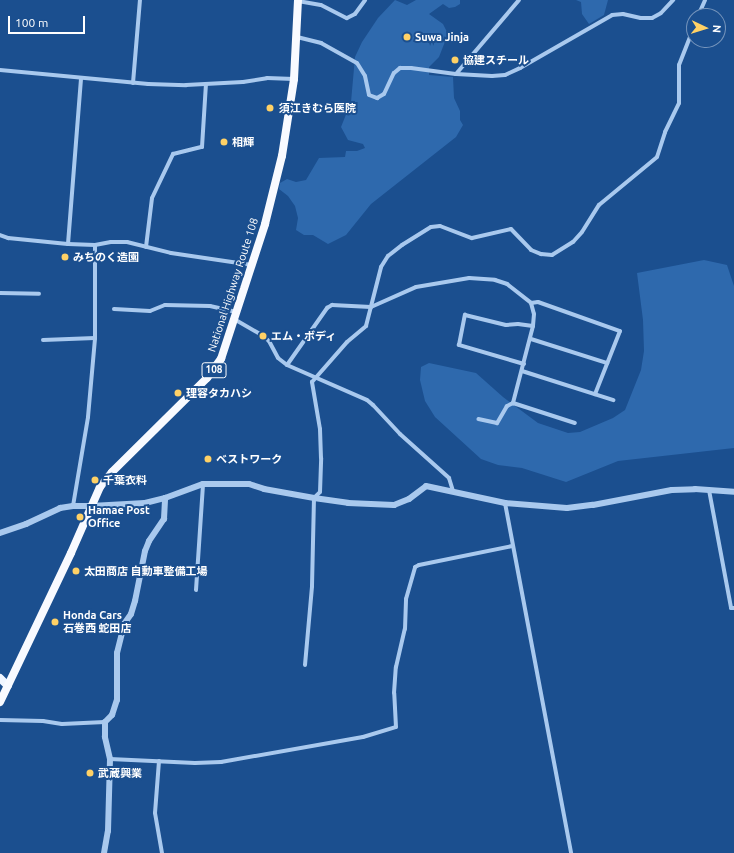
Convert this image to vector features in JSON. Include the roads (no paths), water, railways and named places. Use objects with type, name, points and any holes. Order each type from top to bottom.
[{"type":"highway","name":"National Highway Route 108","points":[[0,702],[71,553],[100,487],[106,479],[215,369],[221,358],[265,224],[282,156],[294,79],[298,0]]},
{"type":"main road","points":[[0,678],[8,686]]},
{"type":"street","points":[[133,83],[140,0]]},
{"type":"street","points":[[298,0],[321,4],[347,18],[355,14],[365,0]]},
{"type":"street","points":[[456,74],[519,0]]},
{"type":"street","points":[[297,37],[326,45],[357,63],[365,76],[367,91],[374,98],[382,96],[394,73],[400,68],[456,74],[499,76],[510,73],[612,15],[622,14],[642,18],[652,18],[661,13],[673,0]]},
{"type":"street","points":[[305,665],[312,586],[314,498],[320,492],[321,458],[320,429],[312,382],[347,342],[366,326],[381,267],[388,256],[402,245],[431,227],[440,226],[472,238],[511,229],[531,250],[541,254],[552,255],[573,242],[582,232],[598,205],[657,157],[665,132],[678,103],[679,65],[686,47]]},
{"type":"street","points":[[0,70],[133,83],[206,84],[243,82],[267,78],[294,79]]},
{"type":"street","points":[[68,244],[81,79]]},
{"type":"street","points":[[146,247],[152,198],[173,154],[202,147],[206,84]]},
{"type":"street","points":[[0,235],[8,238],[68,244],[95,245],[112,242],[127,242],[171,253],[252,265]]},
{"type":"street","points":[[73,506],[88,417],[95,338],[95,245]]},
{"type":"street","points":[[287,365],[327,308],[332,304],[371,307],[416,287],[469,278],[487,278],[507,284],[531,303],[534,314],[531,339],[513,403]]},
{"type":"street","points":[[0,292],[39,294]]},
{"type":"street","points":[[531,303],[538,302],[620,330],[595,394]]},
{"type":"street","points":[[114,309],[150,311],[165,305],[210,306],[235,316],[268,341],[278,358],[287,365],[367,400],[400,434],[448,478],[453,491]]},
{"type":"street","points":[[524,364],[459,345],[465,315],[506,325],[518,324],[533,326]]},
{"type":"street","points":[[43,340],[95,338]]},
{"type":"street","points":[[531,339],[607,363]]},
{"type":"street","points":[[522,371],[613,400]]},
{"type":"street","points":[[478,419],[497,423],[507,406],[513,403],[575,423]]},
{"type":"street","points":[[0,533],[26,524],[60,508],[73,506],[145,503],[165,498],[203,484],[248,484],[314,498],[348,503],[394,505],[409,500],[426,486],[505,503],[578,507],[672,490],[734,492]]},
{"type":"street","points":[[196,590],[203,484]]},
{"type":"street","points":[[709,490],[731,608],[734,608]]},
{"type":"street","points":[[0,720],[43,721],[62,724],[105,722],[112,715],[116,707],[117,653],[124,624],[131,614],[147,546],[164,520],[165,498]]},
{"type":"street","points":[[505,503],[571,853]]},
{"type":"street","points":[[110,759],[195,763],[236,760],[363,737],[396,727],[394,693],[396,667],[405,628],[406,599],[415,567],[419,564],[512,546]]},
{"type":"street","points":[[104,853],[108,831],[110,759],[105,737],[105,722]]},
{"type":"street","points":[[159,761],[155,813],[162,853]]},
{"type":"place","name":"Suwa Jinja","points":[[407,37]]},
{"type":"place","name":"協建スチール","points":[[455,60]]},
{"type":"place","name":"須江きむら医院","points":[[270,108]]},
{"type":"place","name":"相輝","points":[[224,142]]},
{"type":"place","name":"みちのく造園","points":[[65,257]]},
{"type":"place","name":"エム・ボディ","points":[[263,336]]},
{"type":"place","name":"理容タカハシ","points":[[178,393]]},
{"type":"place","name":"ベストワーク","points":[[208,459]]},
{"type":"place","name":"千葉衣料","points":[[95,480]]},
{"type":"place","name":"Hamae Post Office","points":[[80,517]]},
{"type":"place","name":"太田商店 自動車整備工場","points":[[76,571]]},
{"type":"place","name":"Honda Cars 石巻西 蛇田店","points":[[55,622]]},
{"type":"place","name":"武蔵興業","points":[[90,773]]}]
